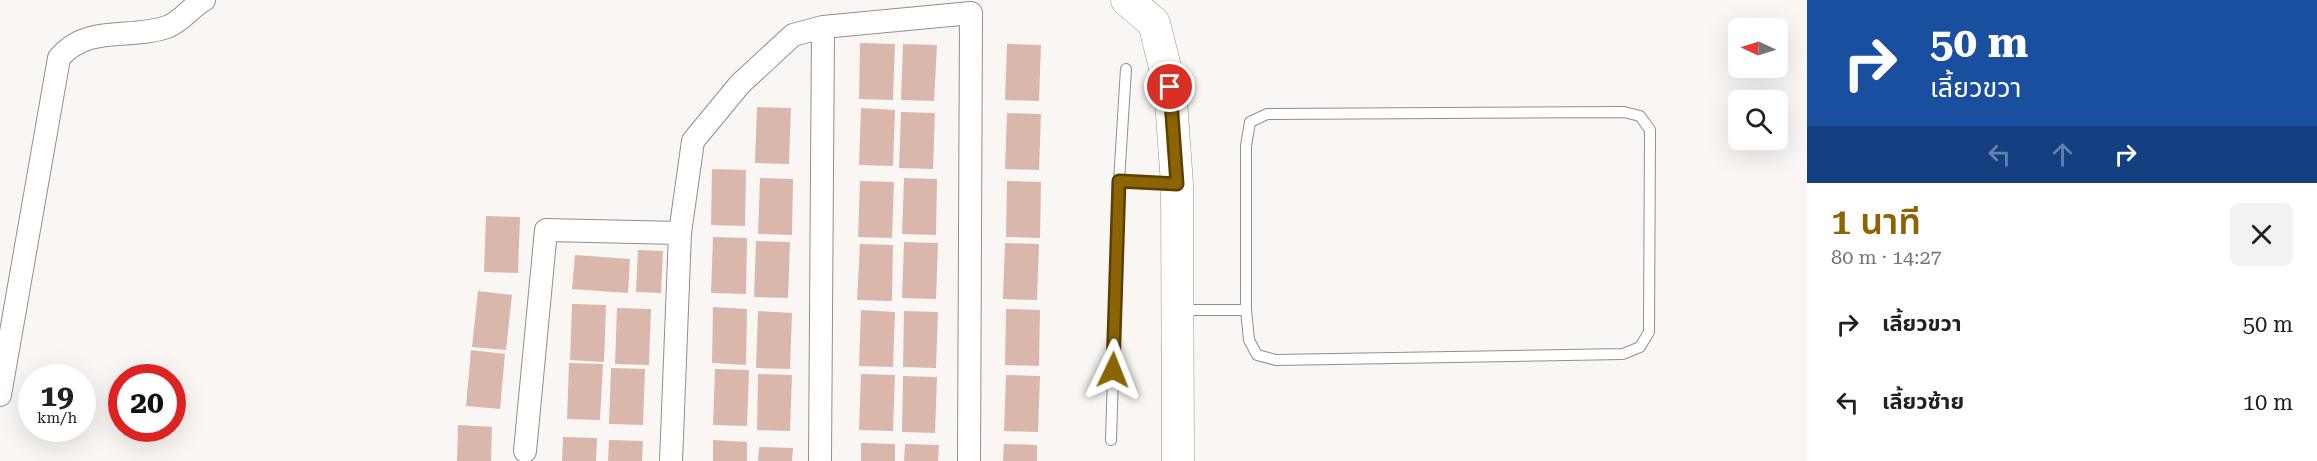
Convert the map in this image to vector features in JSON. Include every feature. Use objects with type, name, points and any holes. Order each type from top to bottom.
[{"type":"street","points":[[0,395],[59,58],[66,49],[93,36],[170,26],[204,0]]},
{"type":"street","points":[[1127,0],[1154,23],[1170,87],[1177,184],[1178,461]]},
{"type":"street","points":[[671,461],[680,233],[693,141],[740,84],[793,35],[823,27],[938,7],[971,13],[969,461]]},
{"type":"street","points":[[820,461],[823,27]]},
{"type":"street","points":[[525,451],[546,230],[680,233]]},
{"type":"lane","points":[[1111,441],[1119,181],[1126,69]]},
{"type":"lane","points":[[1624,112],[1640,116],[1650,130],[1649,332],[1640,347],[1623,354],[1276,360],[1257,356],[1249,340],[1246,310],[1246,146],[1250,123],[1267,114],[1624,112]]},
{"type":"lane","points":[[1119,181],[1177,184]]},
{"type":"lane","points":[[1177,310],[1246,310]]},
{"type":"building","points":[[860,43],[895,44],[893,100],[859,99]]},
{"type":"building","points":[[903,44],[937,45],[934,101],[901,100]]},
{"type":"building","points":[[1007,44],[1041,45],[1039,101],[1005,100]]},
{"type":"building","points":[[757,107],[791,108],[789,164],[755,163]]},
{"type":"building","points":[[861,108],[895,110],[893,166],[859,165]]},
{"type":"building","points":[[901,112],[935,113],[933,169],[899,168]]},
{"type":"building","points":[[1007,113],[1041,114],[1039,170],[1005,169]]},
{"type":"building","points":[[712,169],[746,170],[745,226],[711,225]]},
{"type":"building","points":[[760,178],[793,179],[792,235],[758,234]]},
{"type":"building","points":[[904,178],[937,179],[936,235],[902,234]]},
{"type":"building","points":[[860,181],[894,182],[892,238],[858,237]]},
{"type":"building","points":[[1007,181],[1041,182],[1040,238],[1006,237]]},
{"type":"building","points":[[486,216],[520,217],[518,273],[484,272]]},
{"type":"building","points":[[713,237],[747,238],[746,294],[711,293]]},
{"type":"building","points":[[756,241],[790,242],[788,298],[754,297]]},
{"type":"building","points":[[904,242],[938,243],[936,299],[902,298]]},
{"type":"building","points":[[1005,243],[1039,244],[1037,300],[1003,299]]},
{"type":"building","points":[[860,244],[893,245],[892,301],[857,300]]},
{"type":"building","points":[[638,250],[663,251],[661,293],[636,292]]},
{"type":"building","points":[[575,255],[630,259],[628,293],[572,289]]},
{"type":"building","points":[[478,291],[512,295],[506,350],[472,347]]},
{"type":"building","points":[[572,304],[606,305],[604,362],[570,360]]},
{"type":"building","points":[[713,307],[747,309],[746,365],[712,363]]},
{"type":"building","points":[[617,308],[651,309],[649,365],[615,364]]},
{"type":"building","points":[[1006,309],[1040,310],[1039,366],[1005,365]]},
{"type":"building","points":[[861,310],[895,312],[893,367],[859,366]]},
{"type":"building","points":[[758,311],[792,313],[790,369],[756,368]]},
{"type":"building","points":[[904,311],[938,312],[936,368],[903,367]]},
{"type":"building","points":[[471,350],[505,354],[500,409],[466,406]]},
{"type":"building","points":[[569,363],[603,364],[600,420],[567,419]]},
{"type":"building","points":[[611,368],[645,369],[643,425],[609,424]]},
{"type":"building","points":[[715,369],[749,370],[747,426],[713,425]]},
{"type":"building","points":[[758,374],[792,375],[790,431],[757,430]]},
{"type":"building","points":[[861,374],[895,375],[893,431],[859,430]]},
{"type":"building","points":[[1006,375],[1040,376],[1038,432],[1004,431]]},
{"type":"building","points":[[903,376],[937,377],[935,433],[902,432]]},
{"type":"building","points":[[458,425],[492,427],[491,461],[457,461]]},
{"type":"building","points":[[563,437],[597,438],[596,461],[562,461]]},
{"type":"building","points":[[609,440],[643,441],[642,461],[608,461]]},
{"type":"building","points":[[713,440],[747,442],[747,461],[713,461]]},
{"type":"building","points":[[861,443],[895,444],[895,461],[861,461]]},
{"type":"building","points":[[905,444],[939,445],[938,461],[904,461]]},
{"type":"building","points":[[1004,444],[1037,445],[1037,461],[1003,461]]},
{"type":"building","points":[[759,447],[793,448],[792,461],[758,461]]},
{"type":"route","points":[[1113,370],[1119,181],[1177,184],[1170,87]]}]
